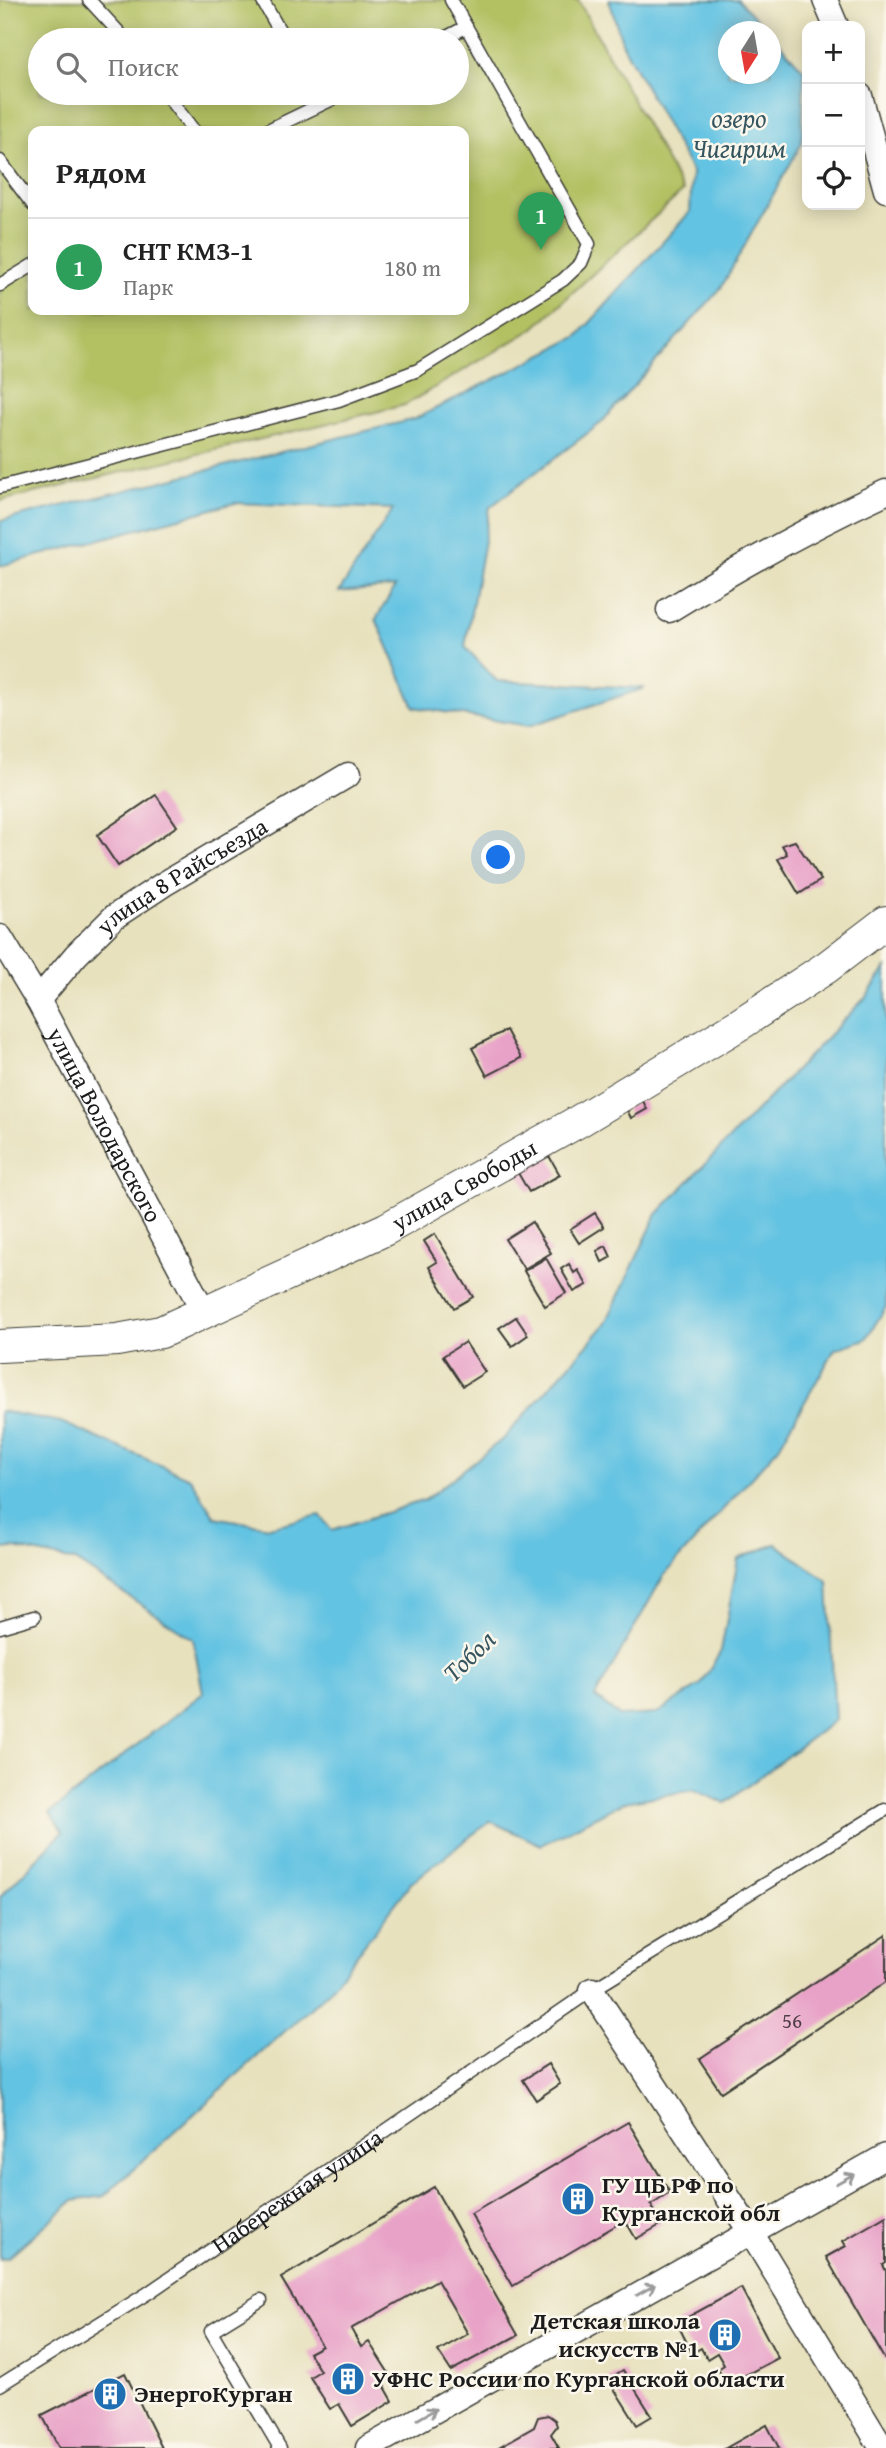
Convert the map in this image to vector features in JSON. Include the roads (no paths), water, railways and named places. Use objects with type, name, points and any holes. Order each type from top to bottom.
[{"type":"street","points":[[825,0],[834,21]]},
{"type":"street","points":[[865,114],[886,190]]},
{"type":"street","points":[[668,610],[825,520],[886,492]]},
{"type":"street","name":"улица 8 Райсъезда","points":[[38,1000],[76,955],[114,917],[163,884],[348,775]]},
{"type":"street","name":"улица Свободы","points":[[0,1346],[117,1340],[161,1332],[386,1229],[579,1121],[740,1024],[827,967],[886,922]]},
{"type":"street","name":"улица Володарского","points":[[0,937],[38,1000],[205,1314]]},
{"type":"street","points":[[592,1990],[750,2231],[882,2448]]},
{"type":"street","points":[[368,2448],[886,2156]]},
{"type":"lane","points":[[89,0],[115,28]]},
{"type":"lane","points":[[262,0],[278,28]]},
{"type":"lane","points":[[451,0],[466,27]]},
{"type":"lane","points":[[0,487],[339,400],[418,370],[563,280],[581,264],[589,244],[469,32]]},
{"type":"lane","points":[[174,105],[190,126]]},
{"type":"lane","points":[[277,126],[323,105]]},
{"type":"lane","points":[[0,161],[28,198]]},
{"type":"lane","points":[[0,285],[28,268]]},
{"type":"lane","points":[[0,1627],[34,1617]]},
{"type":"lane","name":"Набережная улица","points":[[0,2385],[148,2293],[592,1990],[885,1810]]},
{"type":"lane","points":[[261,2300],[211,2330],[280,2448]]},
{"type":"water","name":"озеро Чигирим","points":[[609,0],[738,0],[758,21],[718,21],[718,84],[781,84],[781,45],[802,68],[802,143],[721,288],[601,423],[490,507],[465,647],[497,681],[645,688],[529,726],[414,707],[376,619],[395,587],[339,592],[393,509],[235,503],[0,566],[0,521],[415,419],[577,337],[690,212],[692,172],[623,45]]},
{"type":"water","name":"Тобол","points":[[886,968],[886,1307],[866,1339],[835,1349],[779,1447],[664,1575],[595,1697],[619,1716],[656,1714],[701,1684],[721,1651],[738,1559],[776,1544],[828,1581],[835,1720],[725,1803],[694,1790],[624,1802],[541,1845],[490,1821],[411,1883],[328,1992],[104,2196],[73,2201],[8,2257],[0,2259],[0,1897],[63,1832],[50,1813],[203,1693],[193,1639],[75,1561],[15,1548],[0,1549],[0,1411],[61,1422],[190,1478],[215,1517],[269,1527],[320,1515],[332,1530],[425,1500],[504,1438],[605,1325],[657,1214],[866,997]]},
{"type":"place","name":"СНТ КМЗ-1","points":[[541,250]]},
{"type":"place","name":"ГУ ЦБ РФ по Курганской обл","points":[[578,2199]]},
{"type":"place","name":"Детская школа искусств №1","points":[[725,2335]]},
{"type":"place","name":"УФНС России по Курганской области","points":[[348,2379]]},
{"type":"place","name":"ЭнергоКурган","points":[[110,2394]]}]
